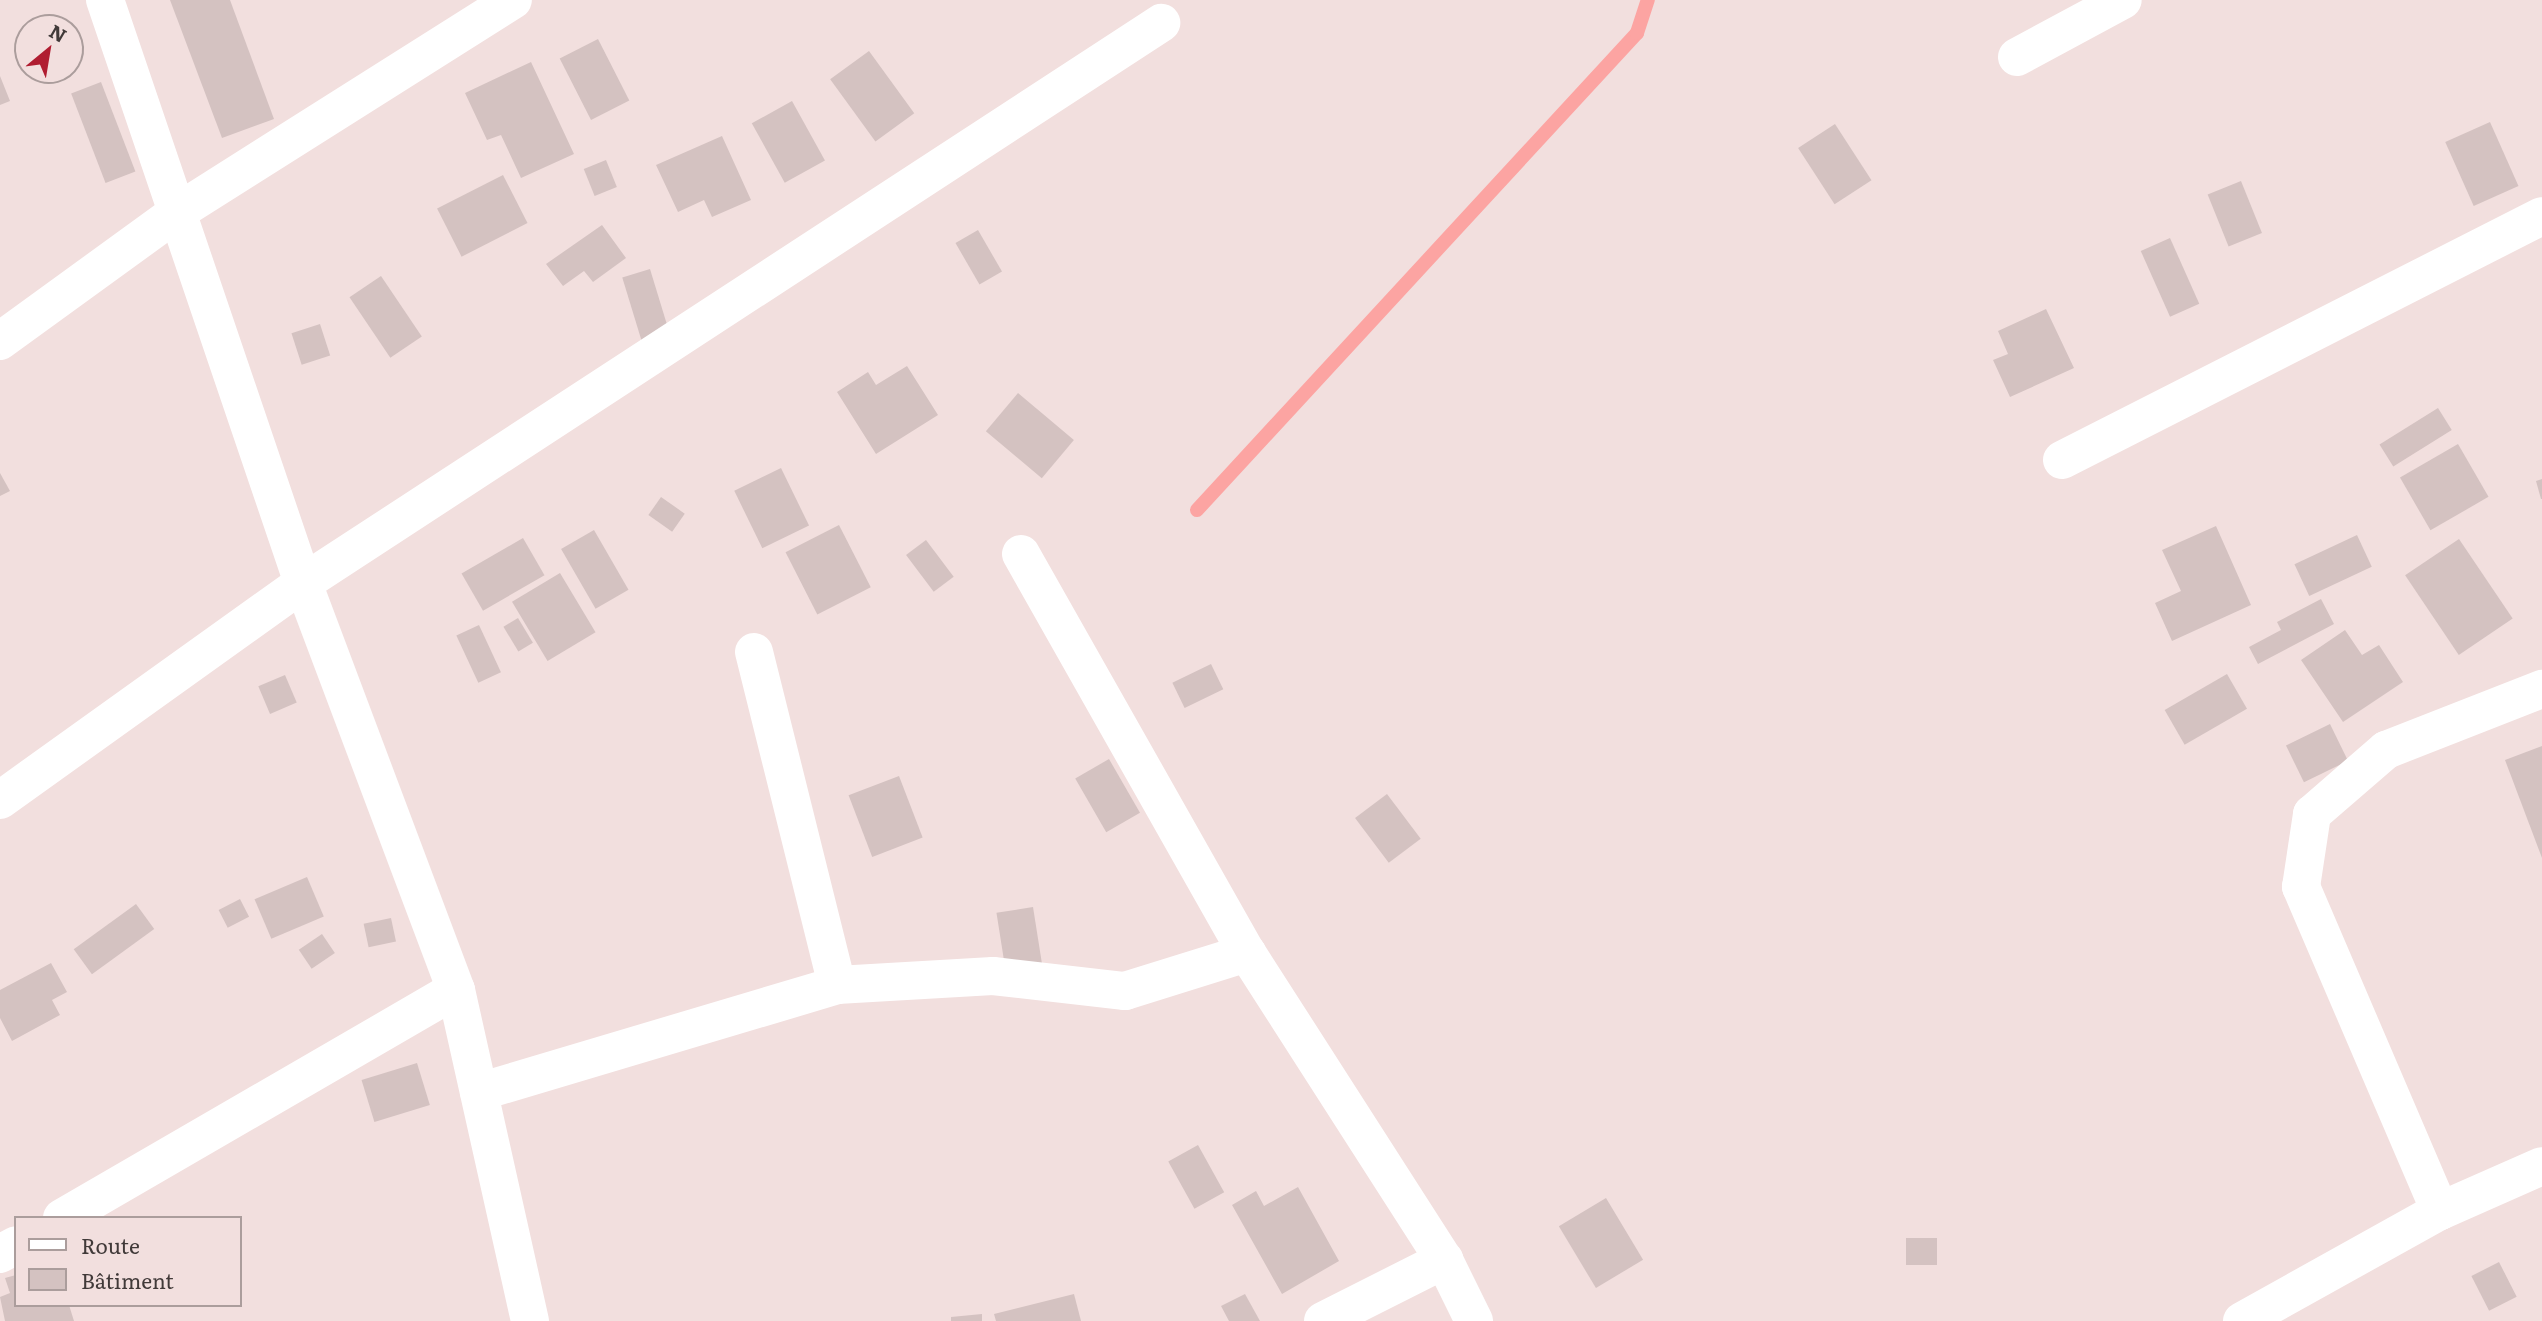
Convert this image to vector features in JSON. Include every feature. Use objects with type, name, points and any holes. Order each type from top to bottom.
[{"type":"street","points":[[105,0],[179,211],[303,583],[456,990],[530,1321]]},
{"type":"street","points":[[0,341],[179,211],[513,0]]},
{"type":"street","points":[[2017,57],[2123,0]]},
{"type":"street","points":[[0,800],[303,583],[1161,23]]},
{"type":"street","points":[[2062,460],[2542,216]]},
{"type":"street","points":[[1021,554],[1247,953],[1444,1260],[1474,1321]]},
{"type":"street","points":[[754,652],[837,985]]},
{"type":"street","points":[[2440,1211],[2301,887],[2312,814],[2386,750],[2542,689]]},
{"type":"street","points":[[479,1091],[837,985],[993,976],[1125,991],[1247,953]]},
{"type":"street","points":[[65,1216],[456,990]]},
{"type":"street","points":[[2242,1321],[2287,1310],[2440,1211],[2542,1166]]},
{"type":"street","points":[[1323,1321],[1444,1260]]},
{"type":"building","points":[[170,0],[230,0],[274,119],[222,138]]},
{"type":"building","points":[[598,39],[629,100],[591,120],[560,59]]},
{"type":"building","points":[[869,51],[914,113],[875,142],[830,79]]},
{"type":"building","points":[[531,62],[574,154],[521,178],[501,135],[487,140],[465,93]]},
{"type":"building","points":[[0,76],[10,101],[0,105]]},
{"type":"building","points":[[101,82],[135,172],[106,183],[71,93]]},
{"type":"building","points":[[792,101],[825,160],[785,183],[752,123]]},
{"type":"building","points":[[2490,122],[2518,186],[2474,206],[2445,142]]},
{"type":"building","points":[[1835,124],[1871,180],[1835,204],[1798,148]]},
{"type":"building","points":[[722,136],[751,200],[712,217],[704,200],[678,212],[656,165]]},
{"type":"building","points":[[606,160],[617,187],[595,196],[584,169]]},
{"type":"building","points":[[503,175],[528,223],[462,257],[437,209]]},
{"type":"building","points":[[2241,181],[2262,233],[2229,246],[2208,194]]},
{"type":"building","points":[[602,225],[626,258],[593,282],[584,271],[563,286],[546,264]]},
{"type":"building","points":[[978,230],[1002,272],[979,285],[955,243]]},
{"type":"building","points":[[2170,238],[2199,304],[2170,317],[2141,251]]},
{"type":"building","points":[[650,269],[671,337],[643,345],[622,277]]},
{"type":"building","points":[[381,276],[422,337],[390,358],[349,297]]},
{"type":"building","points":[[2046,309],[2074,368],[2010,397],[1993,360],[2008,354],[1998,331]]},
{"type":"building","points":[[320,324],[330,355],[302,365],[291,333]]},
{"type":"building","points":[[907,366],[938,415],[876,454],[837,392],[868,372],[876,385]]},
{"type":"building","points":[[1018,393],[1074,440],[1042,478],[986,431]]},
{"type":"building","points":[[2438,408],[2452,430],[2393,467],[2379,445]]},
{"type":"building","points":[[2458,444],[2488,497],[2430,530],[2400,478]]},
{"type":"building","points":[[781,468],[809,526],[762,548],[734,491]]},
{"type":"building","points":[[0,473],[10,491],[0,496]]},
{"type":"building","points":[[2542,479],[2542,499],[2541,499],[2536,481]]},
{"type":"building","points":[[661,497],[685,514],[672,532],[648,515]]},
{"type":"building","points":[[839,525],[871,587],[817,615],[786,552]]},
{"type":"building","points":[[2216,526],[2251,605],[2172,641],[2155,603],[2181,591],[2162,550]]},
{"type":"building","points":[[594,530],[628,590],[596,609],[561,549]]},
{"type":"building","points":[[2357,535],[2372,567],[2309,596],[2294,564]]},
{"type":"building","points":[[523,538],[544,575],[483,611],[462,574]]},
{"type":"building","points":[[2459,539],[2513,619],[2459,655],[2405,575]]},
{"type":"building","points":[[926,540],[954,577],[934,592],[906,555]]},
{"type":"building","points":[[560,573],[596,632],[548,661],[512,602]]},
{"type":"building","points":[[2321,599],[2334,624],[2258,664],[2249,647],[2281,630],[2277,622]]},
{"type":"building","points":[[518,618],[533,643],[518,652],[503,627]]},
{"type":"building","points":[[479,625],[501,672],[478,683],[456,636]]},
{"type":"building","points":[[2345,630],[2362,655],[2379,645],[2403,682],[2343,722],[2301,660]]},
{"type":"building","points":[[1211,664],[1223,689],[1185,708],[1172,683]]},
{"type":"building","points":[[2227,674],[2247,709],[2185,745],[2165,710]]},
{"type":"building","points":[[285,675],[297,703],[270,714],[258,686]]},
{"type":"building","points":[[2330,724],[2348,761],[2304,782],[2286,745]]},
{"type":"building","points":[[2542,746],[2542,858],[2505,760]]},
{"type":"building","points":[[1109,759],[1140,813],[1106,832],[1075,778]]},
{"type":"building","points":[[899,776],[923,838],[872,857],[849,795]]},
{"type":"building","points":[[1387,794],[1421,839],[1389,863],[1355,818]]},
{"type":"building","points":[[307,877],[324,917],[271,939],[255,899]]},
{"type":"building","points":[[240,899],[249,917],[228,928],[219,910]]},
{"type":"building","points":[[136,904],[154,929],[92,974],[74,949]]},
{"type":"building","points":[[1033,907],[1045,984],[1009,990],[996,913]]},
{"type":"building","points":[[391,918],[396,941],[369,947],[364,924]]},
{"type":"building","points":[[322,934],[335,953],[312,969],[299,950]]},
{"type":"building","points":[[51,963],[67,992],[52,1000],[60,1015],[12,1041],[0,1018],[0,990]]},
{"type":"building","points":[[417,1063],[430,1105],[374,1122],[362,1080]]},
{"type":"building","points":[[1198,1145],[1224,1192],[1194,1209],[1168,1161]]},
{"type":"building","points":[[1298,1187],[1339,1261],[1282,1294],[1232,1205],[1256,1191],[1264,1206]]},
{"type":"building","points":[[1606,1198],[1643,1260],[1596,1288],[1559,1226]]},
{"type":"building","points":[[1906,1238],[1937,1238],[1937,1265],[1906,1265]]},
{"type":"building","points":[[2499,1262],[2517,1297],[2489,1311],[2471,1276]]},
{"type":"building","points":[[14,1276],[14,1307],[70,1307],[74,1321],[5,1321],[0,1297],[10,1293],[5,1278]]},
{"type":"building","points":[[1074,1294],[1081,1321],[996,1321],[994,1314]]},
{"type":"building","points":[[1245,1294],[1260,1321],[1229,1321],[1221,1306]]},
{"type":"building","points":[[982,1314],[982,1321],[951,1321],[951,1317]]},
{"type":"waterway","points":[[1197,510],[1637,33],[1648,0]]}]
